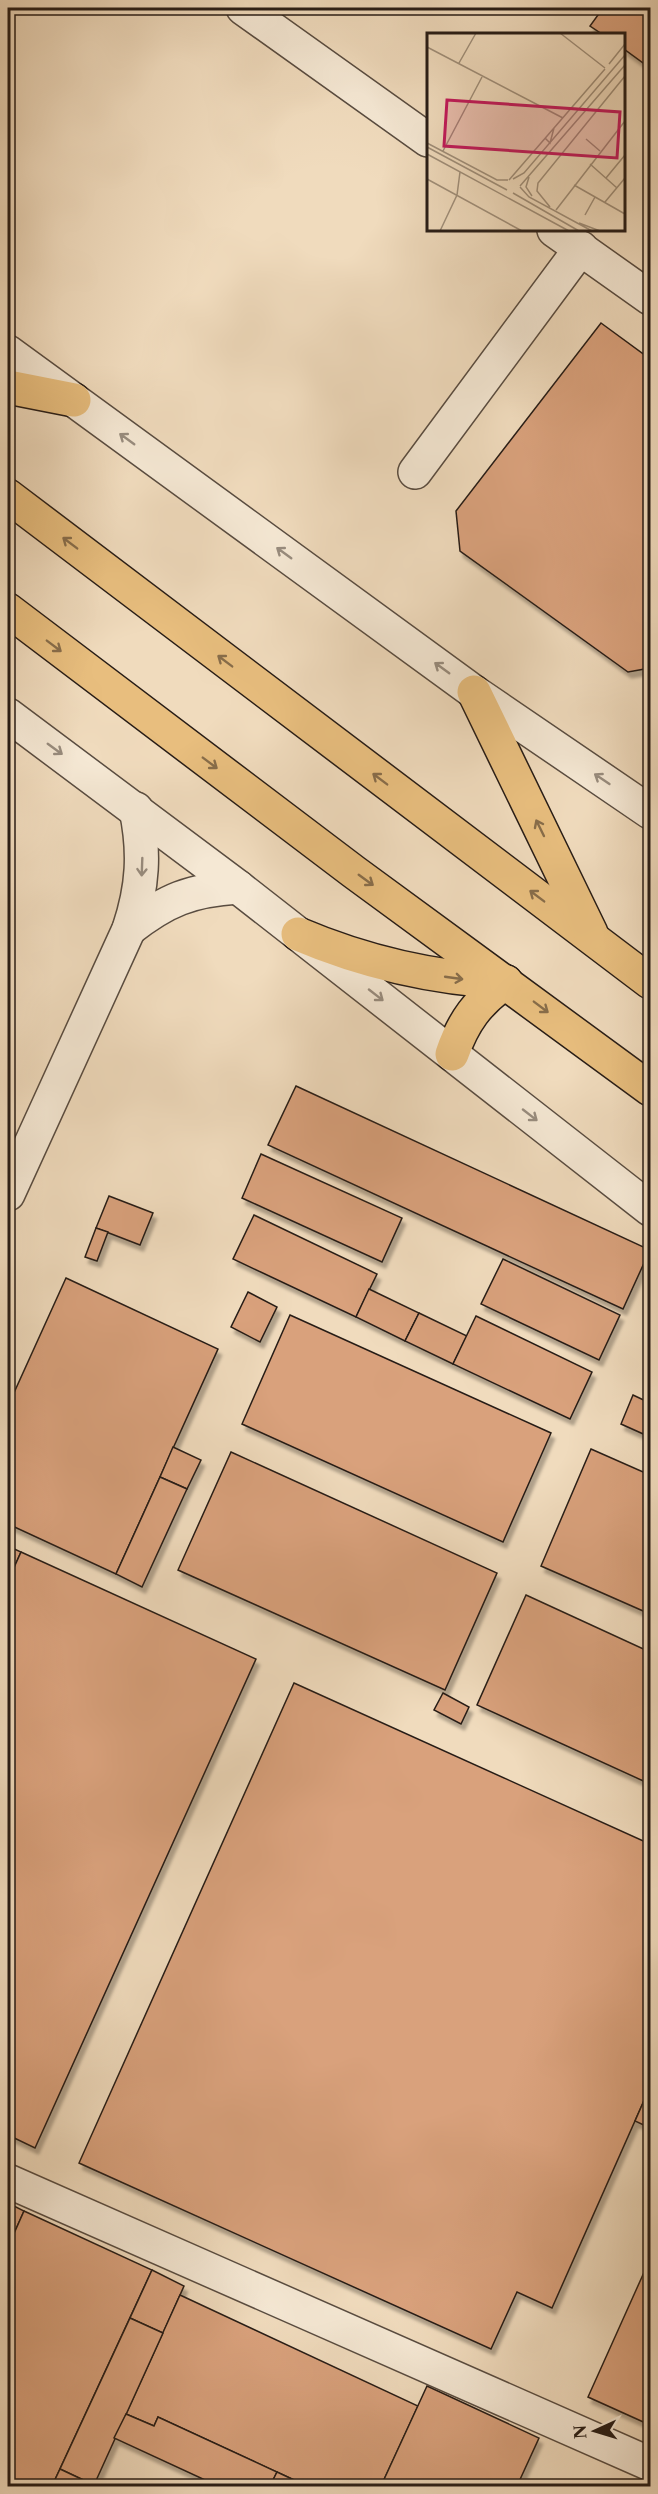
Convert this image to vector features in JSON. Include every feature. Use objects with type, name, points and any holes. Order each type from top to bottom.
[{"type":"main road","points":[[8,387],[74,400]]},
{"type":"main road","points":[[8,496],[651,982]]},
{"type":"main road","points":[[8,610],[354,872],[651,1089]]},
{"type":"main road","points":[[474,692],[593,938]]},
{"type":"main road","points":[[298,934],[337,951],[420,974],[506,982]]},
{"type":"main road","points":[[452,1054],[471,1012],[487,995],[506,982]]},
{"type":"street","points":[[243,8],[427,139]]},
{"type":"street","points":[[555,231],[651,298]]},
{"type":"street","points":[[415,472],[580,248]]},
{"type":"street","points":[[8,352],[474,692],[651,812]]},
{"type":"street","points":[[8,715],[238,887],[651,1209]]},
{"type":"street","points":[[8,1194],[129,929],[139,900],[143,870],[142,839],[136,809]]},
{"type":"street","points":[[129,929],[152,910],[179,897],[208,889],[238,887]]},
{"type":"street","points":[[8,2181],[651,2464]]},
{"type":"building","points":[[603,8],[650,8],[650,68],[625,50],[625,33],[600,33],[590,26]]},
{"type":"building","points":[[601,323],[650,359],[650,668],[628,672],[460,551],[456,511]]},
{"type":"building","points":[[296,1086],[650,1250],[623,1309],[268,1145]]},
{"type":"building","points":[[261,1154],[402,1218],[382,1262],[242,1198]]},
{"type":"building","points":[[109,1196],[153,1213],[140,1245],[96,1228]]},
{"type":"building","points":[[254,1215],[377,1274],[356,1317],[233,1259]]},
{"type":"building","points":[[96,1228],[108,1232],[97,1261],[85,1257]]},
{"type":"building","points":[[503,1259],[620,1315],[599,1360],[481,1304]]},
{"type":"building","points":[[66,1278],[218,1349],[116,1574],[8,1524],[8,1406]]},
{"type":"building","points":[[369,1289],[419,1313],[405,1341],[356,1317]]},
{"type":"building","points":[[248,1292],[277,1307],[260,1342],[231,1327]]},
{"type":"building","points":[[419,1313],[467,1336],[453,1364],[405,1341]]},
{"type":"building","points":[[290,1315],[551,1433],[503,1542],[242,1424]]},
{"type":"building","points":[[476,1316],[592,1372],[570,1419],[453,1364]]},
{"type":"building","points":[[633,1395],[650,1403],[650,1437],[621,1424]]},
{"type":"building","points":[[173,1447],[201,1460],[187,1489],[160,1477]]},
{"type":"building","points":[[591,1449],[650,1475],[650,1614],[541,1566]]},
{"type":"building","points":[[231,1452],[497,1573],[445,1690],[178,1570]]},
{"type":"building","points":[[160,1477],[187,1489],[142,1587],[116,1574]]},
{"type":"building","points":[[8,1546],[21,1552],[8,1581]]},
{"type":"building","points":[[21,1552],[256,1659],[35,2148],[8,2135],[8,1581]]},
{"type":"building","points":[[526,1595],[650,1652],[650,1784],[477,1705]]},
{"type":"building","points":[[294,1683],[650,1844],[650,2087],[552,2308],[517,2292],[491,2349],[79,2163]]},
{"type":"building","points":[[443,1693],[469,1707],[461,1724],[434,1710]]},
{"type":"building","points":[[650,2087],[650,2128],[635,2121]]},
{"type":"building","points":[[8,2203],[24,2211],[8,2247]]},
{"type":"building","points":[[24,2211],[152,2270],[52,2486],[8,2486],[8,2247]]},
{"type":"building","points":[[650,2259],[650,2425],[588,2397]]},
{"type":"building","points":[[152,2270],[184,2286],[163,2333],[130,2318]]},
{"type":"building","points":[[180,2295],[418,2406],[381,2486],[307,2486],[158,2417],[154,2426],[126,2414]]},
{"type":"building","points":[[130,2318],[163,2333],[94,2485],[60,2469]]},
{"type":"building","points":[[427,2386],[539,2438],[517,2486],[381,2486]]},
{"type":"building","points":[[126,2414],[154,2426],[158,2417],[277,2472],[270,2486],[218,2486],[114,2438]]},
{"type":"building","points":[[60,2469],[94,2485],[52,2486]]},
{"type":"building","points":[[277,2472],[307,2486],[270,2486]]}]
